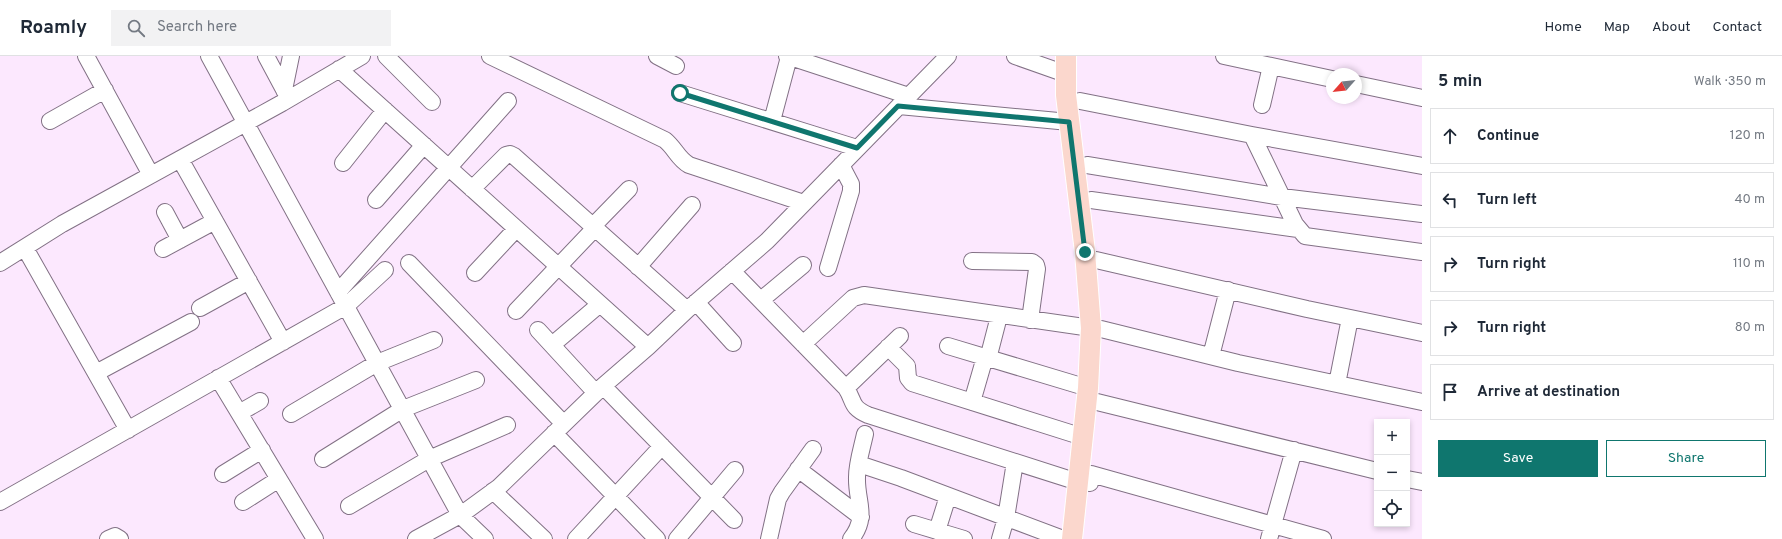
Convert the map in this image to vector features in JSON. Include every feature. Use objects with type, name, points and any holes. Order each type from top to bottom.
[{"type":"main road","points":[[1072,539],[1086,480],[1093,395],[1096,329],[1096,260],[1080,101],[1079,56]]},
{"type":"main road","points":[[1066,65],[1069,122],[1096,329]]},
{"type":"main road","points":[[1085,539],[1086,480],[1084,437],[1093,395]]},
{"type":"street","points":[[86,56],[151,175]]},
{"type":"street","points":[[209,56],[460,515],[485,539]]},
{"type":"street","points":[[266,56],[287,94]]},
{"type":"street","points":[[287,94],[291,56]]},
{"type":"street","points":[[0,263],[62,224],[245,123],[287,94],[339,69],[362,56]]},
{"type":"street","points":[[386,56],[432,102]]},
{"type":"street","points":[[490,56],[665,140],[670,144],[681,161],[689,165],[804,203]]},
{"type":"street","points":[[657,56],[676,66]]},
{"type":"street","points":[[772,121],[788,56],[904,101],[1069,122]]},
{"type":"street","points":[[416,539],[460,515],[493,491],[691,306],[766,241],[948,56]]},
{"type":"street","points":[[1015,56],[1066,65]]},
{"type":"street","points":[[1224,56],[1326,78]]},
{"type":"street","points":[[1262,105],[1271,66]]},
{"type":"street","points":[[339,69],[648,347]]},
{"type":"street","points":[[1362,85],[1422,98]]},
{"type":"street","points":[[50,121],[105,90]]},
{"type":"street","points":[[680,93],[857,148]]},
{"type":"street","points":[[342,299],[449,168],[508,101]]},
{"type":"street","points":[[1080,101],[1252,135],[1422,166]]},
{"type":"street","points":[[342,163],[385,110]]},
{"type":"street","points":[[1252,135],[1298,229],[1305,236],[1422,252]]},
{"type":"street","points":[[376,200],[424,145]]},
{"type":"street","points":[[472,189],[506,155],[510,154],[638,267],[691,306],[733,343]]},
{"type":"street","points":[[180,159],[282,342]]},
{"type":"street","points":[[828,268],[851,191],[851,184],[841,165]]},
{"type":"street","points":[[1087,165],[1282,197],[1422,214]]},
{"type":"street","points":[[516,311],[559,267],[629,188]]},
{"type":"street","points":[[1091,200],[1298,229]]},
{"type":"street","points":[[638,267],[692,205]]},
{"type":"street","points":[[165,212],[180,240]]},
{"type":"street","points":[[163,249],[215,221]]},
{"type":"street","points":[[475,273],[516,229]]},
{"type":"street","points":[[25,248],[128,430]]},
{"type":"street","points":[[1096,260],[1350,318],[1422,332]]},
{"type":"street","points":[[972,261],[1032,262],[1036,265],[1038,269],[1030,320]]},
{"type":"street","points":[[409,263],[559,428],[615,496],[657,539]]},
{"type":"street","points":[[761,300],[803,265]]},
{"type":"street","points":[[0,502],[282,342],[385,270]]},
{"type":"street","points":[[732,271],[846,388],[854,406],[859,411],[1015,462],[1086,480],[1270,532],[1322,539]]},
{"type":"street","points":[[200,308],[249,281]]},
{"type":"street","points":[[1211,356],[1228,290]]},
{"type":"street","points":[[803,344],[853,298],[864,295],[1096,329],[1211,356],[1422,402]]},
{"type":"street","points":[[552,345],[600,304]]},
{"type":"street","points":[[1337,384],[1350,318]]},
{"type":"street","points":[[96,373],[191,322]]},
{"type":"street","points":[[972,402],[985,357],[990,351],[997,324]]},
{"type":"street","points":[[538,330],[600,390],[662,446],[734,520]]},
{"type":"street","points":[[846,388],[900,336]]},
{"type":"street","points":[[291,414],[377,363],[434,340]]},
{"type":"street","points":[[948,346],[985,357],[1093,395],[1374,470]]},
{"type":"street","points":[[888,347],[907,366],[908,378],[912,383],[1084,437]]},
{"type":"street","points":[[218,378],[315,539]]},
{"type":"street","points":[[323,459],[403,410],[476,380]]},
{"type":"street","points":[[239,413],[260,401]]},
{"type":"street","points":[[349,506],[430,458],[507,425]]},
{"type":"street","points":[[851,539],[858,528],[861,517],[857,477],[866,434]]},
{"type":"street","points":[[576,539],[662,446]]},
{"type":"street","points":[[769,539],[778,499],[813,449]]},
{"type":"street","points":[[223,474],[262,450]]},
{"type":"street","points":[[1270,532],[1294,450]]},
{"type":"street","points":[[1000,539],[1006,518],[1015,462]]},
{"type":"street","points":[[859,464],[1064,539]]},
{"type":"street","points":[[798,469],[861,517]]},
{"type":"street","points":[[677,539],[735,470]]},
{"type":"street","points":[[243,502],[279,479]]},
{"type":"street","points":[[1410,479],[1422,482]]},
{"type":"street","points":[[493,491],[544,539]]},
{"type":"street","points":[[937,531],[948,496]]},
{"type":"street","points":[[914,524],[964,539]]},
{"type":"street","points":[[108,539],[115,536],[120,539]]},
{"type":"route","points":[[680,93],[857,148],[898,106],[1069,122],[1085,252]]}]
